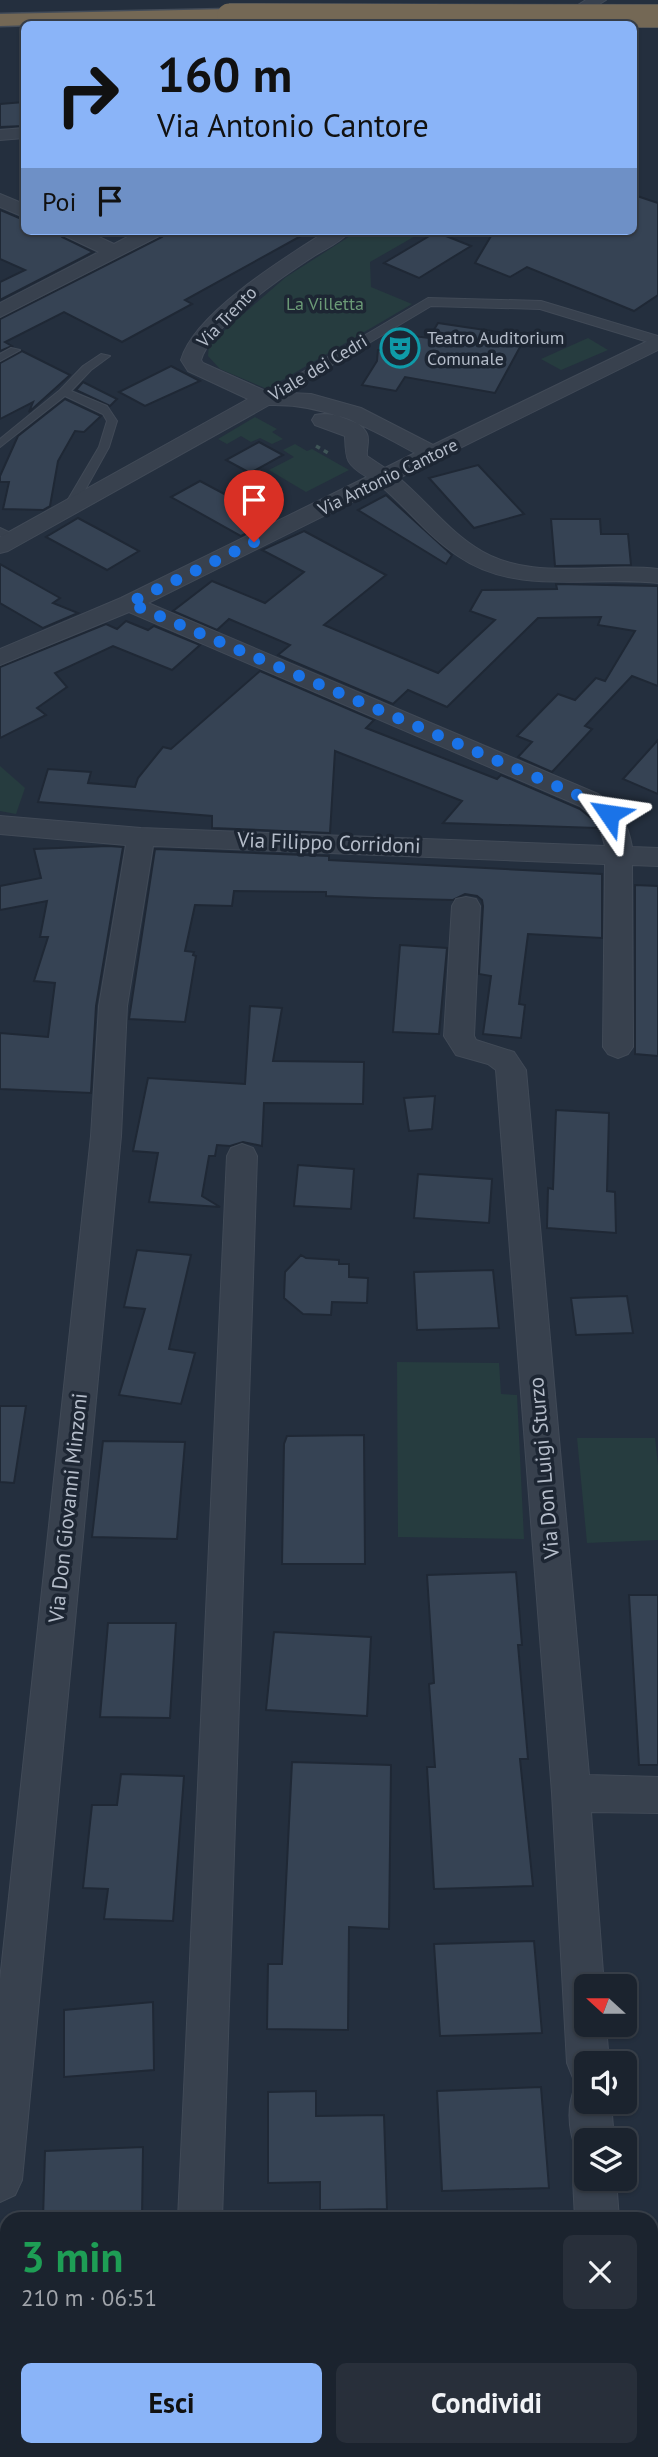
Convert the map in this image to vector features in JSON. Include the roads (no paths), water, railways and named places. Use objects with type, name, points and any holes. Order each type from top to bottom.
[{"type":"highway","points":[[0,6],[205,0]]},
{"type":"highway","points":[[563,0],[658,2]]},
{"type":"highway","points":[[0,20],[229,15],[658,16]]},
{"type":"street","points":[[477,21],[492,14],[496,8],[496,0]]},
{"type":"street","points":[[561,21],[598,0]]},
{"type":"street","points":[[0,135],[21,133]]},
{"type":"street","points":[[0,200],[21,210]]},
{"type":"street","points":[[79,235],[114,251]]},
{"type":"street","points":[[0,311],[145,235]]},
{"type":"street","name":"Via Trento","points":[[258,403],[195,367],[191,360],[193,353],[204,337],[260,283],[334,235]]},
{"type":"street","name":"Viale dei Cedri","points":[[4,538],[69,508],[258,403],[428,302],[541,305],[658,342]]},
{"type":"street","name":"Via Antonio Cantore","points":[[0,658],[129,603],[658,342]]},
{"type":"street","points":[[258,403],[288,398],[349,410],[433,454]]},
{"type":"street","points":[[258,403],[349,428],[358,437],[355,452],[359,462],[386,478],[455,543],[477,559],[496,567],[537,575],[622,572],[658,576]]},
{"type":"street","points":[[129,603],[589,800],[603,809],[613,820],[619,854],[618,1047]]},
{"type":"street","name":"Via Filippo Corridoni","points":[[0,825],[141,836],[658,857]]},
{"type":"street","name":"Via Don Giovanni Minzoni","points":[[0,2180],[105,1144],[113,1006],[141,836]]},
{"type":"street","name":"Via Don Luigi Sturzo","points":[[466,906],[459,1037],[466,1048],[505,1059],[511,1070],[571,1793],[587,2051]]},
{"type":"street","points":[[200,2212],[242,1156]]},
{"type":"street","points":[[571,1793],[658,1795]]},
{"type":"street","points":[[596,2191],[597,2212]]},
{"type":"lane","points":[[0,358],[15,350]]},
{"type":"lane","points":[[0,444],[64,392],[87,368],[105,356]]},
{"type":"lane","points":[[64,392],[103,408],[112,421],[104,447],[69,508]]},
{"type":"place","name":"Teatro Auditorium Comunale","points":[[400,348]]},
{"type":"park label","name":"La Villetta","points":[[325,304]]}]
